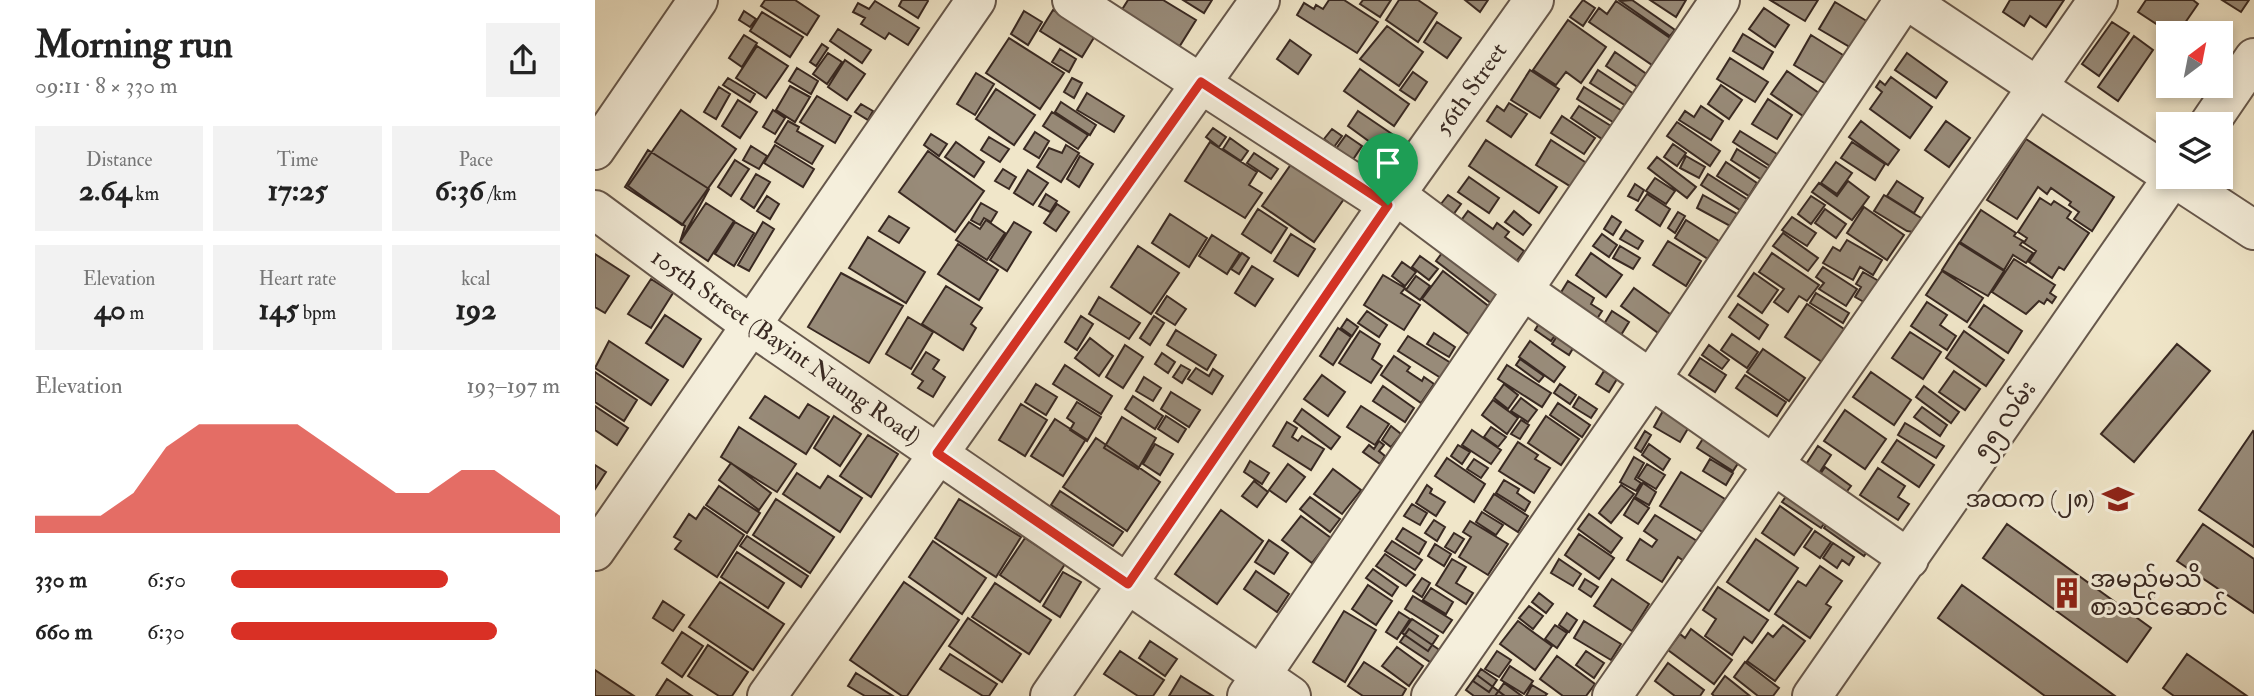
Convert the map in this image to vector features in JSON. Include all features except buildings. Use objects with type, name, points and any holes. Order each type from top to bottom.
[{"type":"street","points":[[595,150],[698,0]]},
{"type":"street","points":[[595,551],[976,0]]},
{"type":"street","points":[[1072,0],[1392,200],[1909,559]]},
{"type":"street","points":[[767,696],[1260,0]]},
{"type":"street","name":"56th Street","points":[[1050,696],[1392,200],[1534,0]]},
{"type":"street","points":[[1267,689],[1523,290],[1720,0]]},
{"type":"street","points":[[1431,696],[1651,379],[1906,0],[2156,166]]},
{"type":"street","points":[[1612,696],[1772,463],[2098,0]]},
{"type":"street","points":[[2217,112],[2254,58]]},
{"type":"street","name":"၅၅ လမ်း","points":[[1812,696],[2165,189]]},
{"type":"street","points":[[2191,189],[2254,230]]},
{"type":"street","name":"105th Street (Bayint Naung Road)","points":[[595,210],[752,326],[1128,584],[1267,689]]},
{"type":"place","name":"အထက (၂၈)","points":[[2118,499]]},
{"type":"place","name":"အမည်မသိ စာသင်ဆောင်","points":[[2067,593]]},
{"type":"route","points":[[1201,82],[1388,205],[1128,584],[937,453],[1201,82]]}]
